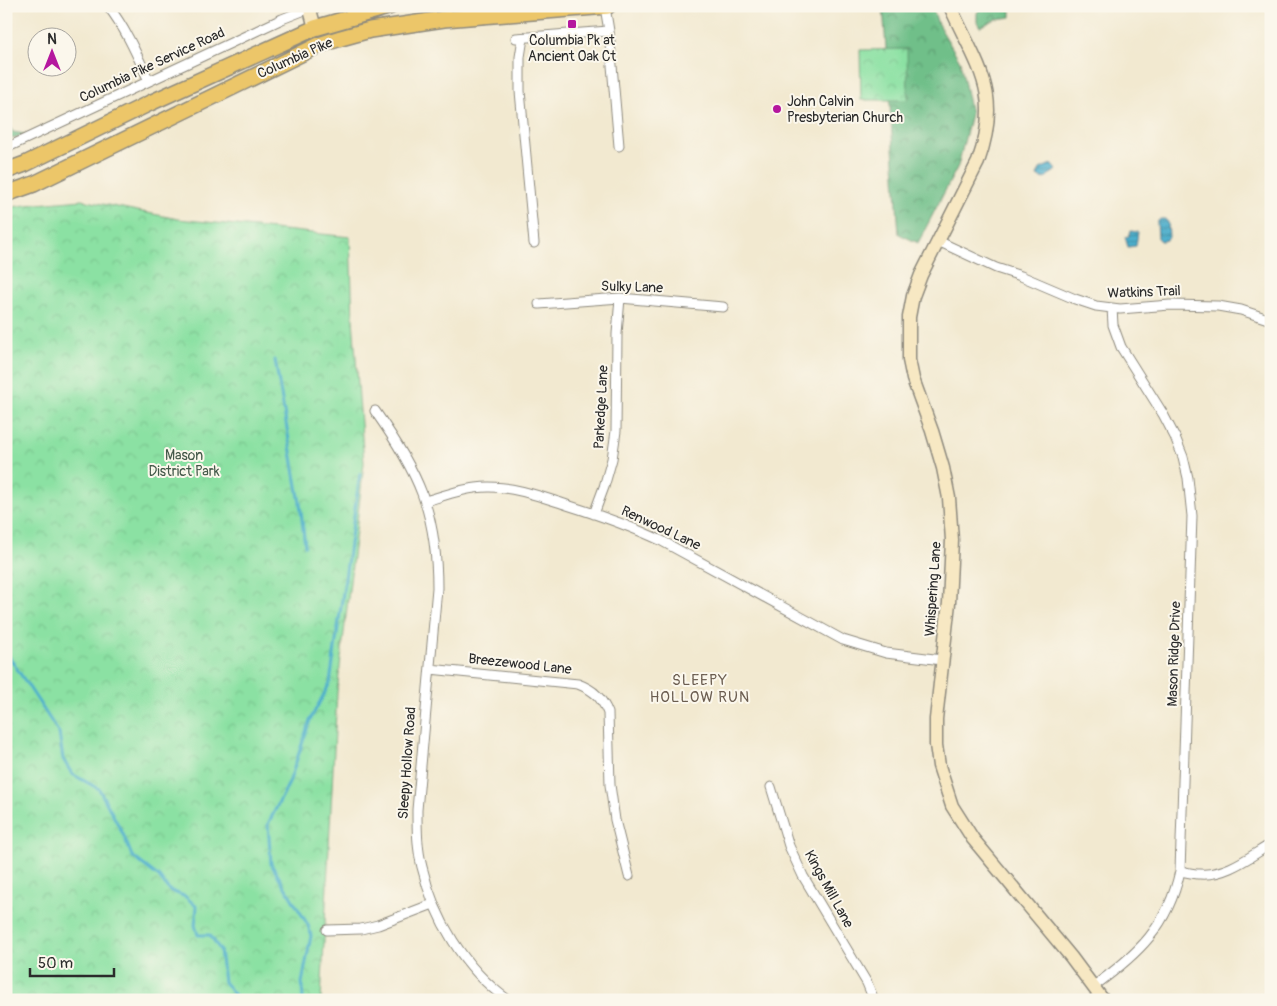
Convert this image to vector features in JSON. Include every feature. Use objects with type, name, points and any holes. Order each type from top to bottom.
[{"type":"main road","name":"Columbia Pike","points":[[6,171],[25,164],[150,103],[315,28],[391,6]]},
{"type":"main road","name":"Columbia Pike","points":[[6,194],[34,184],[319,45],[370,30],[417,22],[606,6]]},
{"type":"main road","points":[[315,28],[319,45]]},
{"type":"street","points":[[108,6],[120,21],[130,39],[149,81]]},
{"type":"street","points":[[606,6],[619,146]]},
{"type":"street","points":[[309,7],[315,28]]},
{"type":"street","name":"Columbia Pike Service Road","points":[[6,148],[309,7]]},
{"type":"street","name":"Whispering Lane","points":[[953,7],[981,70],[986,90],[988,109],[985,137],[978,162],[921,275],[913,296],[909,316],[908,338],[909,360],[913,379],[943,468],[950,508],[952,572],[936,719],[936,745],[939,766],[952,806],[973,839],[1066,950],[1103,1000]]},
{"type":"street","points":[[534,242],[520,91],[519,38],[609,31]]},
{"type":"street","name":"Watkins Trail","points":[[938,241],[996,268],[1022,276],[1075,299],[1112,308],[1194,304],[1241,310],[1271,320]]},
{"type":"street","name":"Sulky Lane","points":[[539,304],[620,298],[723,307]]},
{"type":"street","name":"Parkedge Lane","points":[[594,514],[612,459],[616,431],[620,298]]},
{"type":"street","name":"Mason Ridge Drive","points":[[1094,986],[1125,963],[1154,932],[1172,899],[1180,871],[1192,516],[1190,485],[1183,457],[1163,414],[1121,347],[1114,325],[1112,308]]},
{"type":"street","points":[[374,412],[405,455],[426,501]]},
{"type":"street","name":"Renwood Lane","points":[[426,501],[470,489],[488,487],[527,492],[633,527],[843,640],[886,654],[942,660]]},
{"type":"street","name":"Sleepy Hollow Road","points":[[426,501],[434,534],[437,560],[437,588],[417,810],[421,866],[443,925],[457,947],[489,985],[508,1000]]},
{"type":"street","name":"Breezewood Lane","points":[[430,669],[578,684],[597,694],[604,703],[608,713],[610,785],[615,820],[629,876]]},
{"type":"street","name":"Kings Mill Lane","points":[[771,787],[789,846],[803,876],[867,983],[874,1000]]},
{"type":"street","points":[[1180,871],[1200,874],[1228,869],[1271,844]]},
{"type":"street","points":[[327,930],[361,929],[378,925],[434,904]]},
{"type":"green space","points":[[883,6],[932,6],[938,24],[960,61],[971,114],[958,166],[918,243],[899,234]]},
{"type":"green space","points":[[982,6],[1011,6],[1011,17],[996,19],[980,27],[977,22],[977,13]]},
{"type":"green space","points":[[907,49],[908,100],[861,100],[860,50]]},
{"type":"green space","points":[[6,121],[13,132],[25,134],[6,141]]},
{"type":"green space","name":"Mason District Park","points":[[82,200],[178,219],[350,237],[353,319],[364,463],[337,692],[321,1000],[6,1000],[6,208]]},
{"type":"water","points":[[1051,164],[1055,171],[1045,179],[1037,176],[1040,169]]},
{"type":"water","points":[[1160,219],[1165,219],[1168,222],[1169,237],[1167,240],[1161,241],[1158,238],[1157,222]]},
{"type":"water","points":[[1131,231],[1138,232],[1136,246],[1128,247],[1125,237],[1129,236]]},
{"type":"waterway","points":[[275,360],[300,503],[305,546]]},
{"type":"waterway","points":[[303,1000],[302,983],[311,936],[308,925],[271,864],[268,824],[289,783],[310,720],[330,683],[360,474]]},
{"type":"waterway","points":[[6,652],[59,733],[63,759],[72,774],[99,789],[123,834],[132,856],[159,877],[169,890],[186,897],[197,907],[195,925],[198,935],[210,935],[220,950],[224,982],[239,1000]]},
{"type":"place","name":"Columbia Pk at Ancient Oak Ct","points":[[572,24]]},
{"type":"place","name":"John Calvin Presbyterian Church","points":[[777,109]]},
{"type":"district","name":"SLEEPY HOLLOW RUN","points":[[700,688]]}]
